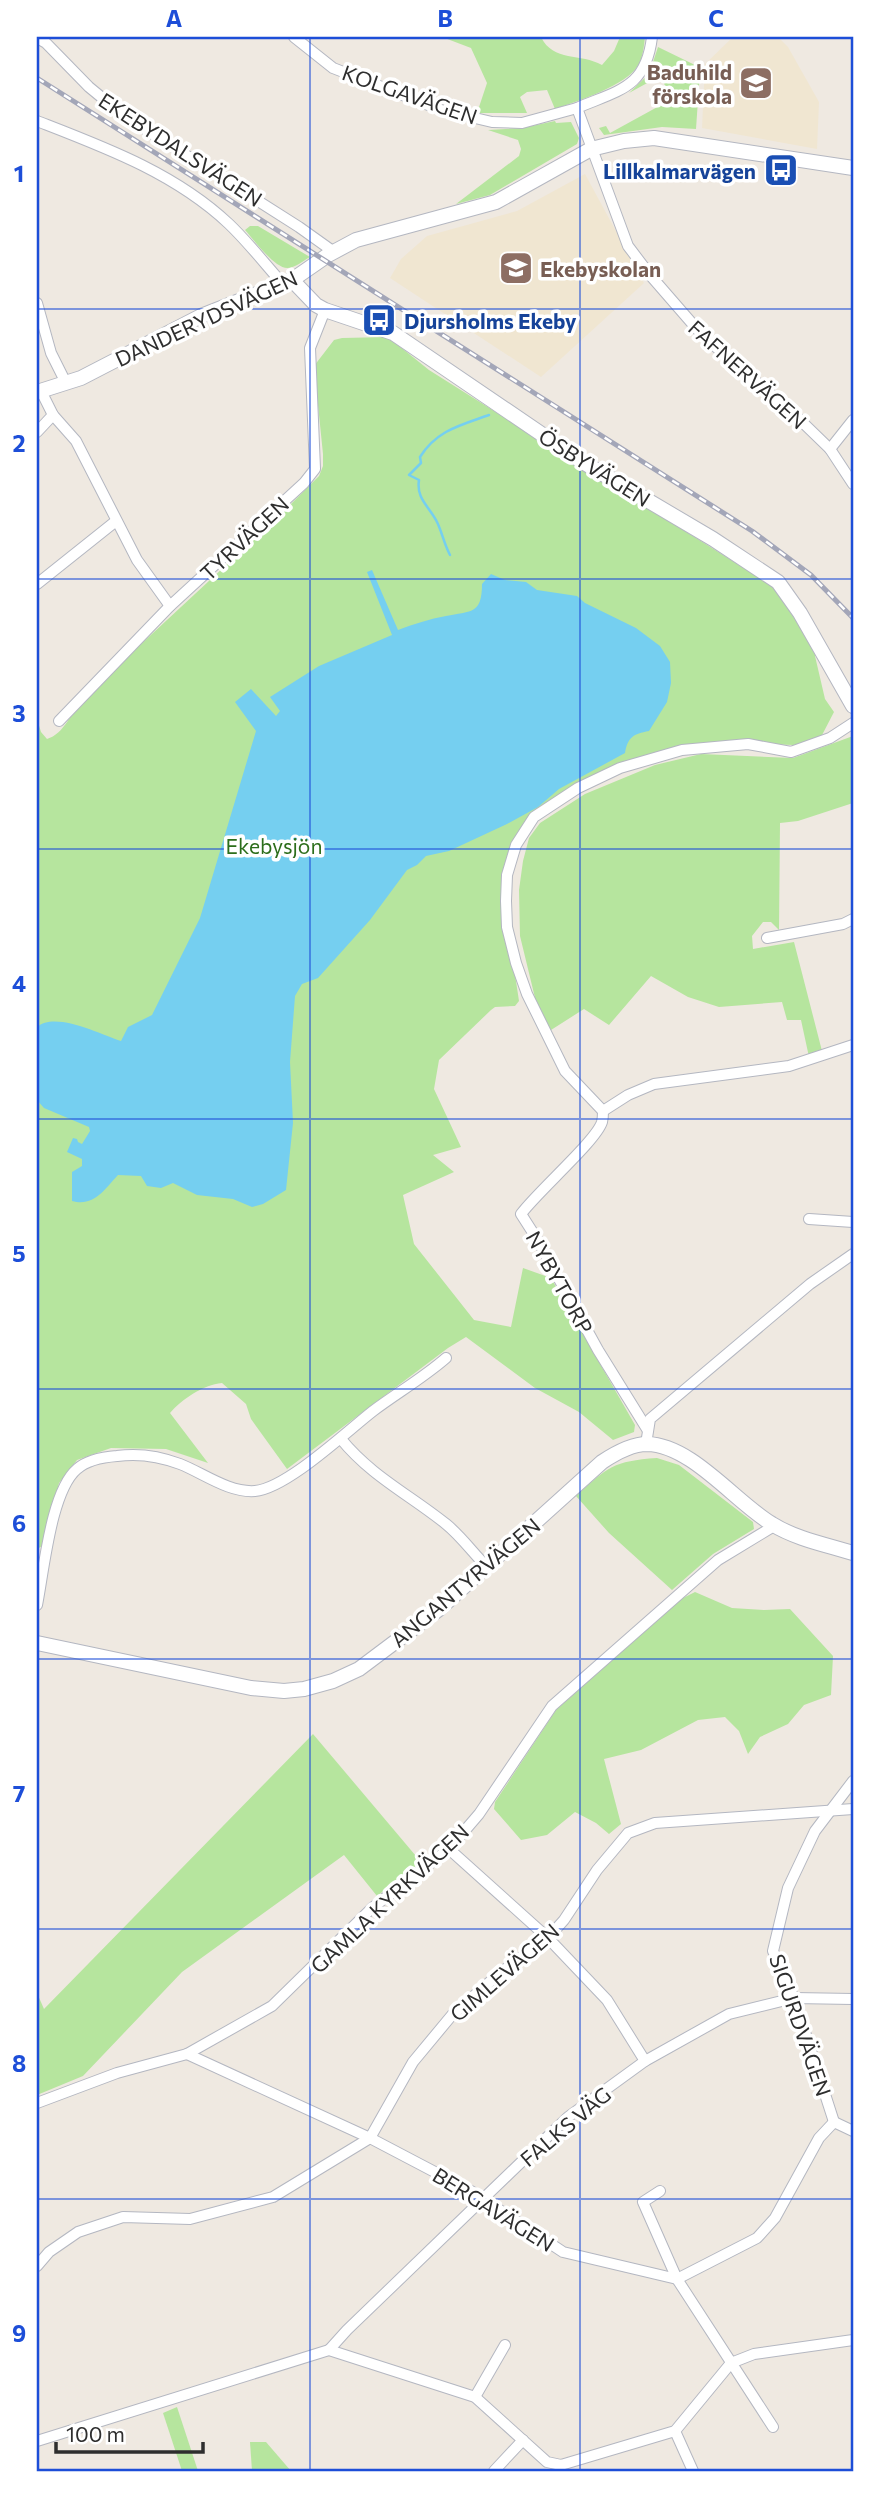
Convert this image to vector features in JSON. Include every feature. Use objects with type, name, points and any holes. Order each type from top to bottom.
[{"type":"street","name":"EKEBYDALSVÄGEN","points":[[37,37],[89,87],[123,115],[334,251]]},
{"type":"street","name":"KOLGAVÄGEN","points":[[294,37],[333,68],[441,110],[492,121],[522,123],[577,108]]},
{"type":"street","points":[[591,149],[577,108],[620,89],[639,76],[646,66],[652,37]]},
{"type":"street","points":[[37,122],[97,144],[176,184],[228,223],[287,282]]},
{"type":"street","name":"DANDERYDSVÄGEN","points":[[39,392],[116,360],[201,316],[287,282],[356,240],[496,202],[591,149],[624,141],[654,138],[853,168]]},
{"type":"street","name":"FAFNERVÄGEN","points":[[591,149],[628,246],[650,275],[703,336],[830,449],[853,484]]},
{"type":"street","name":"ÖSBYVÄGEN","points":[[287,282],[325,310],[393,332],[581,461],[713,539],[778,582],[800,612],[853,705]]},
{"type":"street","points":[[37,303],[51,353],[66,383]]},
{"type":"street","name":"TYRVÄGEN","points":[[59,721],[170,606],[304,483],[315,469],[310,348],[325,310]]},
{"type":"street","points":[[39,392],[53,415],[76,441],[137,560],[170,606]]},
{"type":"street","points":[[37,432],[53,415]]},
{"type":"street","points":[[830,449],[853,420]]},
{"type":"street","points":[[37,584],[116,521]]},
{"type":"street","points":[[853,723],[831,738],[791,752],[748,744],[682,750],[620,768],[579,788],[534,817],[516,845],[507,875],[506,901],[507,927],[527,994],[565,1071],[603,1111],[628,1095],[654,1084],[789,1066],[853,1045]]},
{"type":"street","points":[[767,938],[843,924],[853,919]]},
{"type":"street","name":"NYBYTORP","points":[[603,1111],[602,1124],[521,1214],[647,1437]]},
{"type":"street","points":[[809,1219],[853,1222]]},
{"type":"street","points":[[853,1254],[810,1284],[650,1419],[647,1437],[689,1460],[774,1526],[853,1553]]},
{"type":"street","points":[[37,1605],[62,1487],[77,1468],[92,1461],[134,1454],[179,1464],[230,1487],[257,1491],[282,1481],[341,1439],[370,1414],[426,1376],[446,1358]]},
{"type":"street","name":"ANGANTYRVÄGEN","points":[[37,1643],[251,1688],[284,1691],[333,1681],[359,1669],[439,1609],[602,1462],[647,1437]]},
{"type":"street","points":[[341,1439],[356,1458],[374,1473],[448,1526],[487,1567]]},
{"type":"street","name":"GAMLA KYRKVÄGEN","points":[[37,2103],[117,2073],[187,2054],[272,2006],[372,1908],[449,1849],[479,1814],[552,1706],[718,1560],[774,1526]]},
{"type":"street","name":"SIGURDVÄGEN","points":[[834,2122],[794,1998],[773,1951],[788,1888],[814,1830],[853,1781]]},
{"type":"street","name":"GIMLEVÄGEN","points":[[37,2266],[48,2252],[78,2232],[123,2217],[190,2220],[273,2197],[370,2138],[413,2062],[452,2015],[500,1973],[548,1938],[564,1920],[597,1870],[628,1833],[655,1823],[830,1813],[853,1809]]},
{"type":"street","points":[[449,1849],[548,1938],[607,2000],[645,2062]]},
{"type":"street","name":"FALKS VÄG","points":[[329,2350],[568,2117],[645,2062],[729,2014],[794,1998],[853,1999]]},
{"type":"street","name":"BERGAVÄGEN","points":[[187,2054],[370,2138],[484,2198],[563,2252],[677,2279]]},
{"type":"street","points":[[677,2279],[757,2238],[775,2218],[819,2138],[834,2122],[853,2131]]},
{"type":"street","points":[[660,2191],[643,2202],[677,2279],[773,2427]]},
{"type":"street","points":[[37,2441],[329,2350],[475,2397],[547,2462],[561,2465],[675,2431],[731,2363],[754,2354],[853,2340]]},
{"type":"street","points":[[475,2397],[505,2344]]},
{"type":"street","points":[[675,2431],[693,2471]]},
{"type":"street","points":[[494,2471],[523,2440]]},
{"type":"shaded area","name":"Baduhild förskola","points":[[733,37],[778,37],[788,47],[819,102],[817,149],[702,128],[705,64]]},
{"type":"shaded area","name":"Ekebyskolan","points":[[585,174],[644,283],[541,377],[390,278],[401,259],[427,236],[517,211]]},
{"type":"green space","points":[[442,37],[541,37],[546,45],[560,54],[602,65],[614,51],[620,37],[645,37],[639,64],[633,72],[601,92],[555,109],[547,90],[527,92],[520,97],[527,113],[477,113],[487,83],[471,48]]},
{"type":"green space","points":[[658,47],[695,65],[700,71],[696,129],[662,127],[604,135],[599,128],[606,126],[610,133],[672,99],[660,76],[629,93],[649,74]]},
{"type":"green space","points":[[555,121],[571,122],[579,138],[577,144],[490,195],[456,204],[519,156],[521,149],[518,140],[488,130],[522,128]]},
{"type":"green space","points":[[250,226],[258,226],[310,257],[288,268],[277,264],[245,230]]},
{"type":"green space","name":"Ekebysjön","points":[[388,337],[429,370],[774,587],[807,633],[817,653],[815,656],[825,699],[834,712],[821,737],[794,745],[732,743],[667,750],[643,756],[601,773],[526,830],[511,870],[512,955],[519,1001],[515,1006],[495,1007],[439,1060],[434,1089],[461,1147],[433,1155],[454,1172],[403,1195],[414,1244],[474,1320],[511,1327],[523,1268],[551,1278],[635,1425],[634,1432],[613,1440],[579,1412],[535,1388],[466,1337],[287,1469],[251,1419],[246,1404],[222,1383],[215,1384],[193,1394],[170,1413],[208,1463],[166,1449],[111,1448],[77,1460],[59,1483],[44,1545],[37,1549],[37,719],[41,732],[47,739],[58,732],[82,699],[319,476],[323,466],[323,454],[314,366],[334,340]]},
{"type":"green space","points":[[853,736],[853,803],[798,821],[780,823],[779,930],[771,922],[763,922],[752,936],[753,949],[794,942],[822,1051],[809,1057],[801,1020],[787,1020],[782,1002],[719,1007],[688,997],[651,976],[609,1025],[584,1009],[551,1030],[537,1006],[520,936],[519,890],[523,861],[529,838],[540,823],[585,794],[655,765],[701,754],[793,758]]},
{"type":"green space","points":[[657,1458],[679,1465],[753,1522],[754,1529],[713,1554],[672,1590],[609,1533],[576,1496],[612,1467],[630,1461]]},
{"type":"green space","points":[[695,1592],[732,1608],[790,1609],[833,1656],[831,1695],[804,1705],[788,1724],[760,1737],[748,1754],[739,1731],[725,1717],[698,1720],[641,1750],[604,1759],[621,1824],[609,1834],[596,1823],[575,1812],[547,1835],[521,1840],[494,1809],[495,1802],[556,1710],[681,1599]]},
{"type":"green space","points":[[313,1734],[421,1862],[377,1896],[344,1855],[182,1972],[83,2076],[37,2095],[37,1993],[44,2009]]},
{"type":"green space","points":[[177,2407],[198,2471],[182,2471],[163,2413]]},
{"type":"green space","points":[[250,2442],[266,2442],[291,2471],[252,2471]]},
{"type":"water","name":"Ekebysjön","points":[[372,570],[398,630],[473,610],[480,601],[482,584],[491,574],[505,580],[526,582],[537,590],[577,596],[585,603],[636,628],[660,646],[670,662],[671,683],[667,702],[649,731],[635,735],[628,743],[625,753],[559,789],[538,807],[507,824],[449,851],[426,856],[407,870],[370,920],[318,978],[302,984],[295,996],[290,1062],[293,1123],[286,1190],[263,1204],[252,1207],[233,1199],[197,1195],[173,1183],[161,1188],[147,1186],[141,1176],[118,1175],[93,1199],[86,1202],[72,1201],[72,1172],[82,1166],[82,1159],[67,1152],[73,1138],[82,1144],[90,1131],[89,1127],[44,1108],[37,1100],[37,1027],[55,1021],[90,1029],[121,1041],[128,1027],[152,1015],[200,918],[256,731],[235,702],[251,689],[276,716],[280,711],[270,697],[319,666],[392,635],[367,572]]},
{"type":"waterway","points":[[450,555],[437,522],[421,497],[419,480],[409,475],[421,463],[420,457],[434,440],[459,426],[489,415]]},
{"type":"railway","points":[[37,78],[752,531],[811,575],[853,618]]},
{"type":"place","name":"Baduhild förskola","points":[[756,83]]},
{"type":"place","name":"Lillkalmarvägen","points":[[781,170]]},
{"type":"place","name":"Ekebyskolan","points":[[516,268]]},
{"type":"place","name":"Djursholms Ekeby","points":[[379,320]]}]
